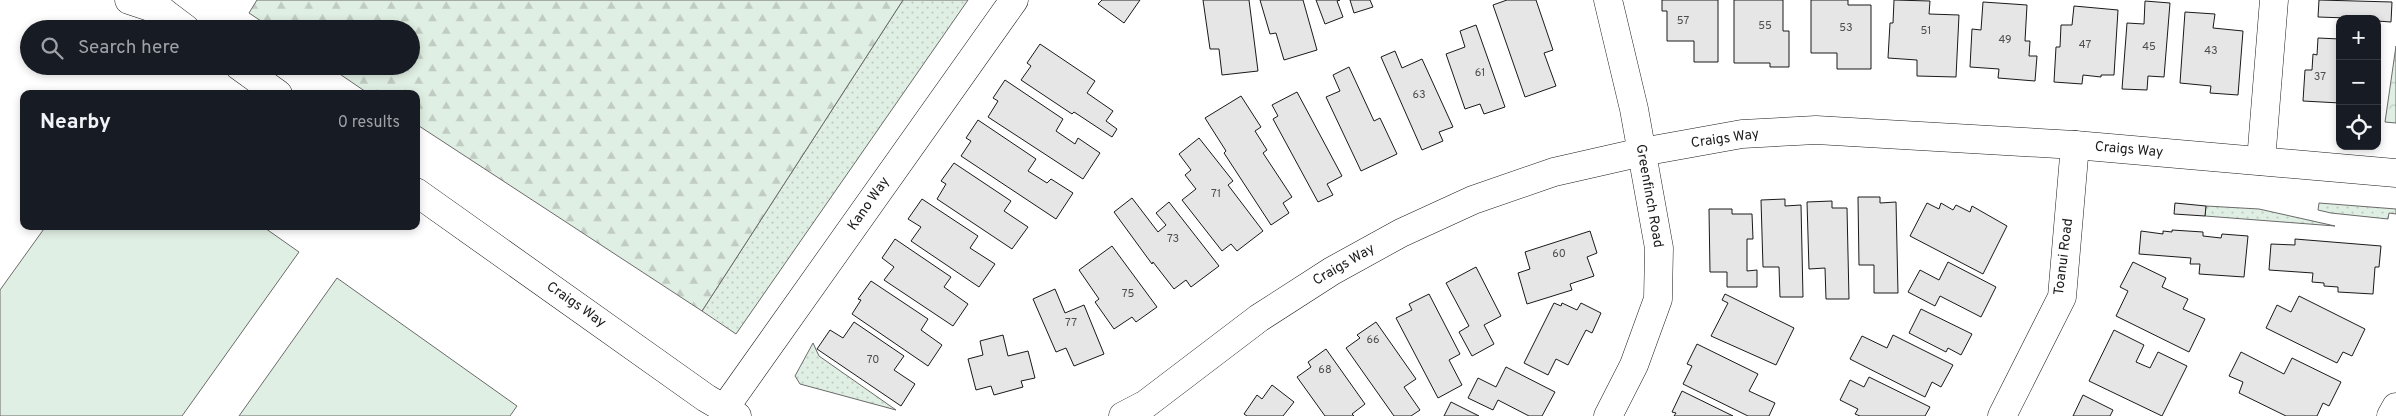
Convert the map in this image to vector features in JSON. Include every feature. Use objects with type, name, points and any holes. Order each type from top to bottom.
[{"type":"street","points":[[129,0],[156,6],[174,20]]},
{"type":"street","name":"Kano Way","points":[[731,412],[1014,0]]},
{"type":"street","name":"Greenfinch Road","points":[[1608,0],[1634,109],[1659,248],[1658,299],[1634,365],[1608,416]]},
{"type":"street","points":[[2261,161],[2274,0]]},
{"type":"street","points":[[252,75],[272,90]]},
{"type":"street","name":"Craigs Way","points":[[1122,416],[1146,404],[1259,318],[1332,271],[1401,233],[1473,200],[1554,172],[1642,152],[1742,134],[1816,130],[2076,145],[2396,173]]},
{"type":"street","name":"Toanui Road","points":[[2002,416],[2062,297],[2076,145]]},
{"type":"street","name":"Craigs Way","points":[[420,195],[731,412]]},
{"type":"street","points":[[2391,416],[2396,407]]},
{"type":"green space","points":[[257,0],[903,0],[702,311],[420,127],[420,90],[363,90],[341,75],[420,75],[420,20],[260,20],[249,13]]},
{"type":"green space","points":[[903,0],[968,0],[736,334],[702,311]]},
{"type":"green space","points":[[2396,46],[2396,123],[2385,122]]},
{"type":"green space","points":[[2319,203],[2396,209],[2396,214],[2389,213],[2388,219],[2331,213],[2318,210]]},
{"type":"green space","points":[[2206,206],[2259,209],[2335,226],[2205,216]]},
{"type":"green space","points":[[43,230],[268,230],[299,252],[182,416],[0,416],[0,290]]},
{"type":"green space","points":[[337,278],[517,406],[510,416],[239,416]]},
{"type":"green space","points":[[813,343],[819,356],[896,410],[800,384],[795,376]]},
{"type":"building","points":[[1102,0],[1140,0],[1124,23],[1098,4]]},
{"type":"building","points":[[1203,0],[1249,0],[1258,71],[1222,75],[1219,49],[1210,49]]},
{"type":"building","points":[[1260,0],[1303,0],[1317,50],[1284,60],[1276,33],[1270,34]]},
{"type":"building","points":[[1316,0],[1340,0],[1337,1],[1343,17],[1325,24]]},
{"type":"building","points":[[1350,0],[1370,0],[1373,7],[1354,13]]},
{"type":"building","points":[[1507,0],[1536,0],[1553,50],[1544,53],[1556,86],[1525,97],[1493,5]]},
{"type":"building","points":[[1662,0],[1718,0],[1718,62],[1694,62],[1694,41],[1667,41],[1667,11],[1662,11]]},
{"type":"building","points":[[1734,0],[1783,0],[1783,31],[1789,31],[1789,67],[1770,67],[1770,63],[1734,63]]},
{"type":"building","points":[[1811,0],[1848,0],[1848,5],[1871,5],[1871,69],[1837,69],[1837,53],[1811,53]]},
{"type":"building","points":[[1894,0],[1930,1],[1929,14],[1959,15],[1956,77],[1917,76],[1917,60],[1888,58],[1890,23],[1893,23]]},
{"type":"building","points":[[2319,0],[2392,2],[2391,22],[2381,21],[2381,15],[2318,17]]},
{"type":"building","points":[[2145,1],[2170,3],[2164,77],[2148,76],[2147,90],[2122,89],[2127,23],[2144,24]]},
{"type":"building","points":[[1983,2],[2027,5],[2025,41],[2030,41],[2029,56],[2037,56],[2035,81],[1998,78],[1999,69],[1970,67],[1972,29],[1981,30]]},
{"type":"building","points":[[2074,6],[2118,10],[2114,75],[2101,75],[2101,77],[2083,75],[2082,84],[2054,82],[2056,47],[2060,47],[2061,25],[2072,25]]},
{"type":"building","points":[[2185,12],[2215,14],[2213,28],[2243,31],[2238,95],[2210,93],[2211,86],[2180,83]]},
{"type":"building","points":[[1476,25],[1505,107],[1484,114],[1480,104],[1465,109],[1446,54],[1465,47],[1460,31]]},
{"type":"building","points":[[2318,38],[2336,39],[2336,103],[2303,101],[2305,70],[2312,70],[2313,54],[2317,55]]},
{"type":"building","points":[[1040,44],[1095,81],[1087,93],[1113,111],[1106,121],[1117,129],[1112,137],[1074,112],[1072,114],[1021,80],[1031,66],[1027,63]]},
{"type":"building","points":[[1395,51],[1402,68],[1422,59],[1453,127],[1439,132],[1443,141],[1422,150],[1381,57]]},
{"type":"building","points":[[1349,67],[1374,121],[1380,118],[1397,154],[1361,171],[1326,97],[1340,91],[1333,75]]},
{"type":"building","points":[[1005,80],[1063,119],[1056,131],[1075,144],[1078,138],[1100,153],[1083,179],[988,117],[998,101],[993,98]]},
{"type":"building","points":[[1297,92],[1342,176],[1327,184],[1333,195],[1318,202],[1273,119],[1278,116],[1272,105]]},
{"type":"building","points":[[1241,96],[1261,127],[1255,131],[1267,150],[1263,153],[1292,197],[1283,203],[1289,213],[1271,225],[1224,153],[1226,151],[1205,118]]},
{"type":"building","points":[[978,120],[1036,159],[1028,171],[1047,183],[1051,179],[1073,193],[1056,219],[961,156],[971,141],[966,138]]},
{"type":"building","points":[[1199,138],[1233,181],[1228,185],[1263,231],[1237,251],[1231,244],[1222,251],[1182,200],[1196,189],[1185,175],[1191,170],[1179,154]]},
{"type":"building","points":[[954,163],[1011,201],[1004,211],[1028,227],[1012,249],[937,199],[946,184],[941,181]]},
{"type":"building","points":[[1858,197],[1880,197],[1880,203],[1896,202],[1898,293],[1874,293],[1874,265],[1859,265]]},
{"type":"building","points":[[1132,198],[1158,232],[1166,225],[1156,213],[1169,202],[1219,266],[1191,287],[1186,280],[1174,289],[1153,262],[1152,264],[1114,212]]},
{"type":"building","points":[[922,199],[978,236],[970,248],[995,264],[979,287],[911,241],[921,227],[908,219]]},
{"type":"building","points":[[1785,199],[1785,206],[1801,205],[1803,297],[1780,297],[1779,267],[1763,267],[1761,200]]},
{"type":"building","points":[[1832,201],[1832,208],[1847,208],[1849,299],[1826,299],[1825,268],[1809,269],[1807,202]]},
{"type":"building","points":[[1927,203],[1939,209],[1941,203],[1953,210],[1956,205],[1970,212],[1972,206],[2007,226],[1983,274],[1910,236]]},
{"type":"building","points":[[2175,203],[2206,206],[2205,216],[2174,214]]},
{"type":"building","points":[[1709,209],[1732,209],[1732,214],[1752,214],[1753,239],[1747,239],[1747,271],[1757,270],[1757,287],[1727,287],[1727,272],[1710,272]]},
{"type":"building","points":[[2172,230],[2203,232],[2203,236],[2221,238],[2222,234],[2248,236],[2244,277],[2199,274],[2200,264],[2190,264],[2191,258],[2139,254],[2141,231],[2163,234],[2163,231],[2172,232]]},
{"type":"building","points":[[1590,231],[1597,253],[1587,257],[1594,276],[1570,284],[1572,290],[1527,304],[1518,273],[1530,269],[1525,252]]},
{"type":"building","points":[[895,239],[951,277],[944,287],[968,304],[953,326],[884,280],[894,267],[882,258]]},
{"type":"building","points":[[2295,239],[2381,246],[2379,267],[2375,267],[2373,294],[2338,292],[2338,287],[2324,286],[2324,283],[2312,282],[2313,273],[2269,270],[2271,244],[2295,245]]},
{"type":"building","points":[[1112,246],[1157,307],[1136,322],[1132,317],[1114,329],[1095,302],[1099,299],[1079,270]]},
{"type":"building","points":[[1948,262],[1996,287],[1981,317],[1940,296],[1935,306],[1908,292],[1920,270],[1939,280]]},
{"type":"building","points":[[2133,262],[2166,278],[2162,287],[2188,299],[2183,309],[2205,319],[2189,352],[2116,316],[2128,291],[2120,287]]},
{"type":"building","points":[[1476,267],[1501,316],[1484,325],[1494,344],[1472,356],[1459,332],[1469,326],[1446,283]]},
{"type":"building","points":[[871,281],[928,319],[921,330],[942,345],[928,366],[852,314],[861,300],[858,299]]},
{"type":"building","points":[[1055,289],[1065,313],[1084,305],[1104,354],[1074,366],[1066,348],[1056,352],[1033,299]]},
{"type":"building","points":[[1429,294],[1460,354],[1449,360],[1462,385],[1438,398],[1396,318],[1412,310],[1409,304]]},
{"type":"building","points":[[1725,294],[1794,328],[1776,365],[1711,336],[1728,303],[1722,300]]},
{"type":"building","points":[[2299,296],[2365,329],[2352,356],[2343,352],[2337,363],[2266,328],[2277,305],[2291,312]]},
{"type":"building","points":[[1554,303],[1561,306],[1562,303],[1577,310],[1581,303],[1601,313],[1592,333],[1586,330],[1568,365],[1556,359],[1548,375],[1524,363]]},
{"type":"building","points":[[1921,309],[1972,334],[1961,355],[1948,348],[1946,352],[1909,333]]},
{"type":"building","points":[[854,322],[904,356],[894,370],[915,384],[901,406],[817,349],[830,330],[843,338]]},
{"type":"building","points":[[1376,322],[1416,379],[1404,387],[1420,410],[1411,416],[1394,416],[1346,348],[1360,338],[1357,335]]},
{"type":"building","points":[[2114,330],[2144,345],[2136,362],[2150,368],[2158,352],[2187,366],[2162,416],[2089,381]]},
{"type":"building","points":[[1003,335],[1008,356],[1028,351],[1035,378],[1021,381],[1023,387],[994,395],[991,386],[976,390],[968,359],[983,355],[980,341]]},
{"type":"building","points":[[1893,335],[1953,365],[1941,387],[1932,382],[1925,397],[1850,359],[1862,336],[1887,348]]},
{"type":"building","points":[[1697,344],[1758,374],[1749,391],[1775,403],[1769,416],[1748,416],[1683,384],[1692,366],[1687,364]]},
{"type":"building","points":[[1326,349],[1365,404],[1352,414],[1354,416],[1325,416],[1297,377],[1311,367],[1308,362]]},
{"type":"building","points":[[2241,352],[2284,374],[2292,358],[2341,382],[2329,406],[2323,403],[2317,416],[2286,416],[2239,393],[2243,382],[2229,376]]},
{"type":"building","points":[[1506,367],[1555,392],[1542,416],[1529,416],[1498,400],[1493,410],[1468,398],[1478,378],[1496,387]]},
{"type":"building","points":[[1869,377],[1930,407],[1925,416],[1860,416],[1855,414],[1858,409],[1840,400],[1850,380],[1864,387]]},
{"type":"building","points":[[1272,385],[1294,402],[1283,416],[1247,416],[1244,414],[1257,395],[1262,399]]},
{"type":"building","points":[[1682,391],[1733,416],[1674,416],[1676,413],[1672,412]]},
{"type":"building","points":[[2083,395],[2113,410],[2110,416],[2073,416]]},
{"type":"building","points":[[1451,402],[1479,416],[1444,416]]}]
